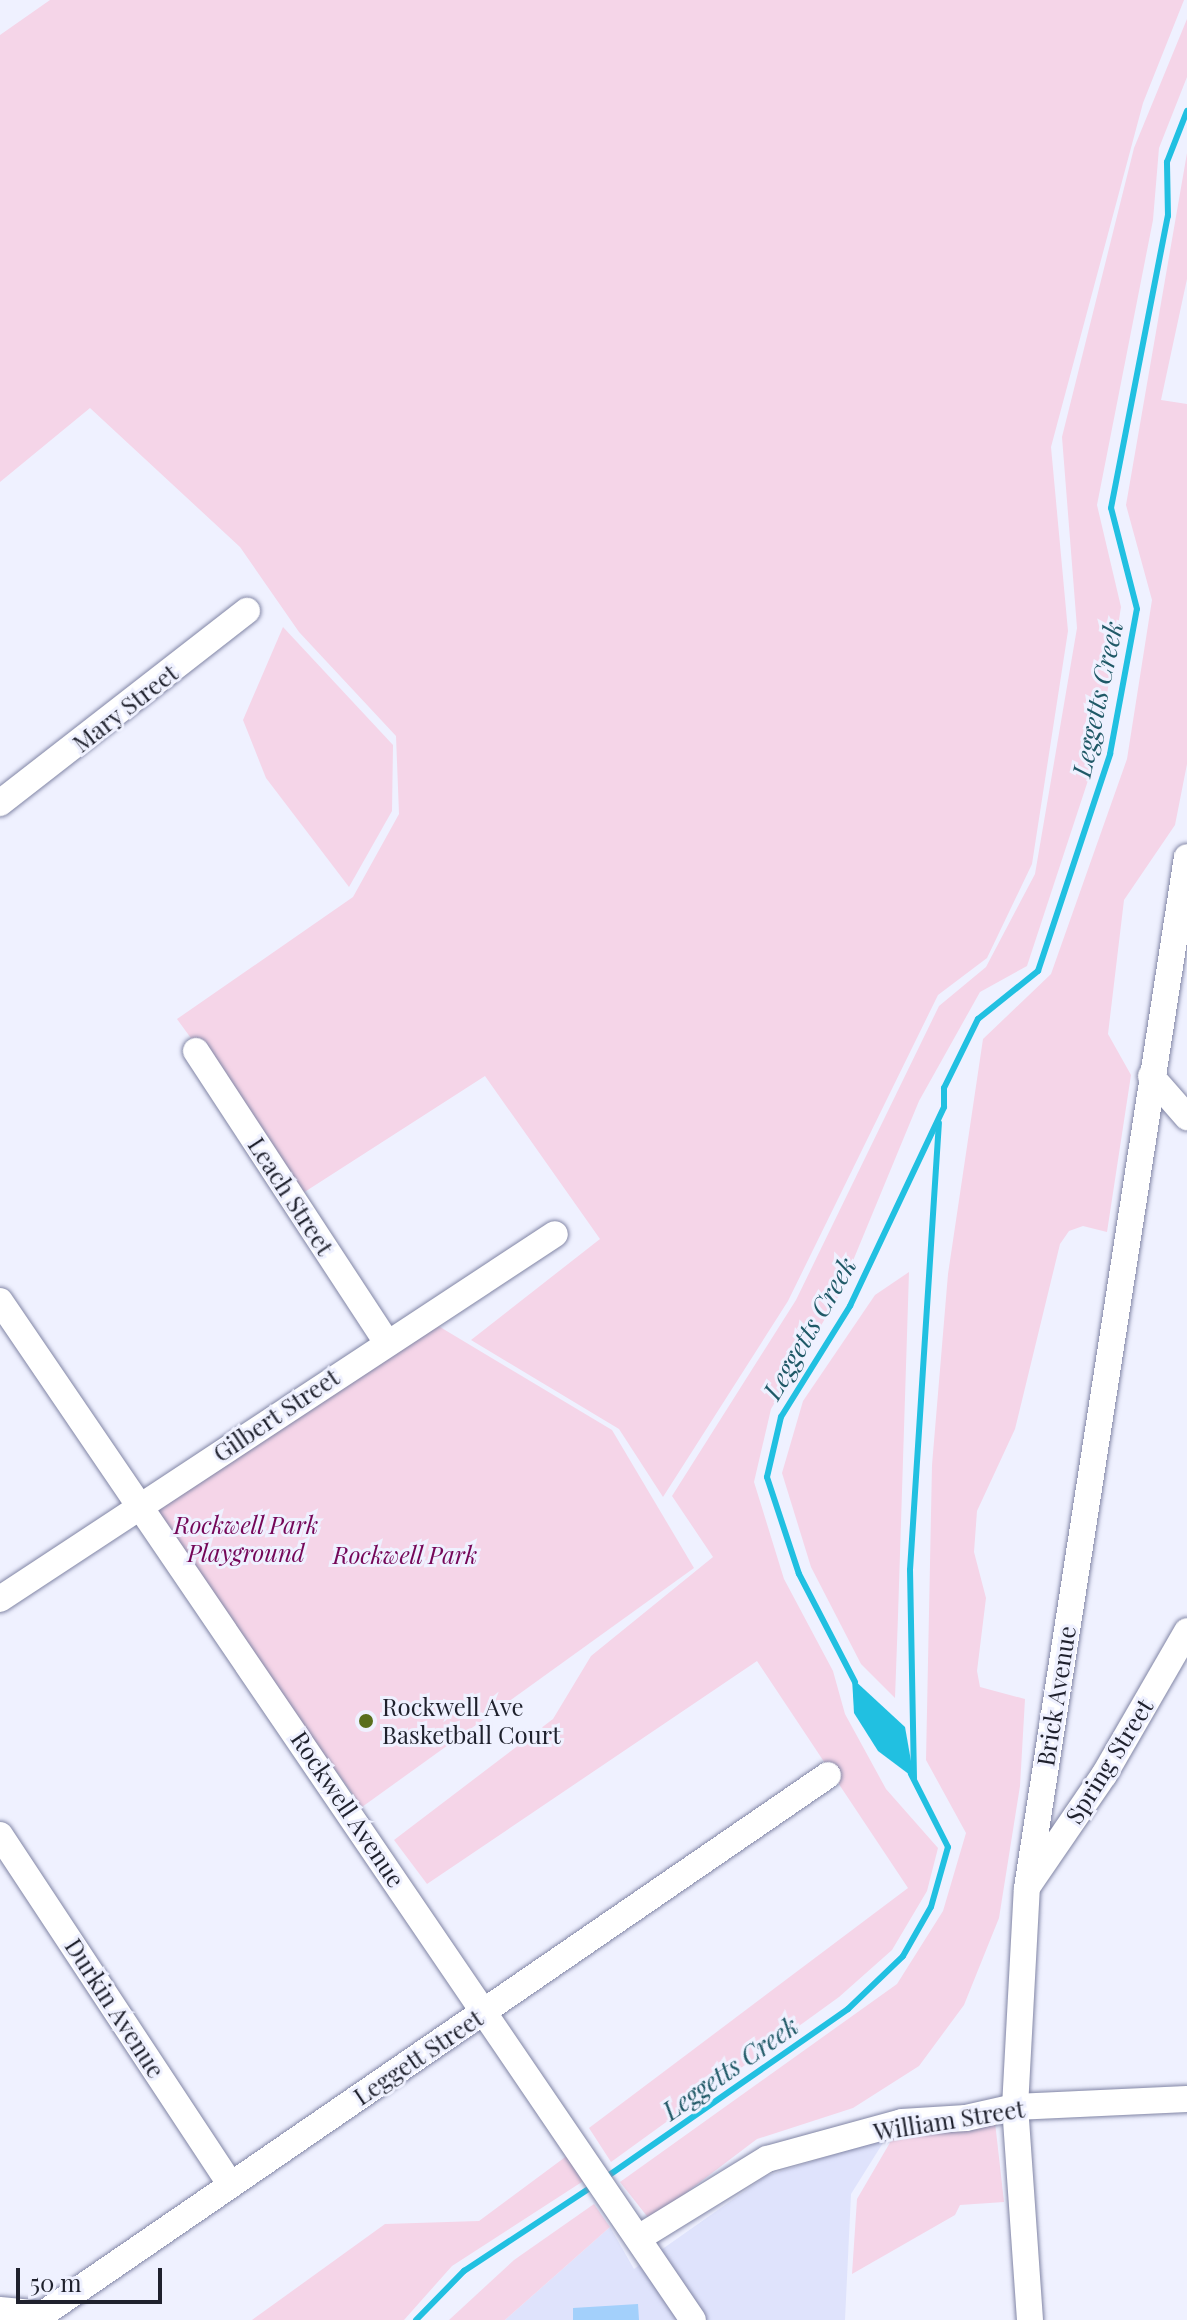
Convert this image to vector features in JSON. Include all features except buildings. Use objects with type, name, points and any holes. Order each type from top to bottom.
[{"type":"street","name":"Mary Street","points":[[0,803],[247,611]]},
{"type":"street","name":"Brick Avenue","points":[[1030,2320],[1015,2107],[1027,1888],[1187,857]]},
{"type":"street","name":"Leach Street","points":[[196,1051],[386,1341]]},
{"type":"street","points":[[1151,1076],[1187,1117]]},
{"type":"street","name":"Gilbert Street","points":[[0,1599],[386,1341],[555,1234]]},
{"type":"street","name":"Rockwell Avenue","points":[[0,1301],[487,2011],[693,2320]]},
{"type":"street","name":"Spring Street","points":[[1027,1888],[1104,1775],[1187,1631]]},
{"type":"street","name":"Leggett Street","points":[[0,2310],[43,2314],[229,2182],[487,2011],[828,1775]]},
{"type":"street","name":"Durkin Avenue","points":[[0,1835],[229,2182]]},
{"type":"street","name":"William Street","points":[[640,2237],[767,2159],[902,2122],[966,2118],[1015,2107],[1187,2099]]},
{"type":"shaded area","points":[[886,2138],[851,2194],[845,2320],[505,2320],[610,2227],[634,2269],[766,2176]]},
{"type":"green space","points":[[50,0],[1184,0],[1143,103],[1051,447],[1068,631],[1032,864],[987,958],[938,995],[788,1301],[663,1497],[619,1429],[471,1340],[600,1239],[485,1076],[303,1193],[177,1019],[353,897],[399,814],[396,736],[299,632],[240,547],[90,408],[0,482],[0,35]]},
{"type":"green space","points":[[1187,19],[1187,77],[1159,148],[1153,220],[1097,505],[1121,607],[1098,750],[1027,966],[980,992],[919,1101],[838,1297],[771,1409],[754,1482],[784,1579],[833,1671],[845,1714],[886,1789],[938,1848],[927,1891],[892,1950],[839,1997],[611,2162],[589,2128],[908,1888],[757,1661],[427,1884],[394,1840],[553,1719],[591,1656],[713,1557],[672,1496],[796,1300],[939,1006],[986,967],[1035,874],[1077,628],[1062,437],[1134,148]]},
{"type":"green space","points":[[1187,153],[1187,279],[1161,400],[1187,404],[1187,764],[1175,825],[1124,900],[1108,1034],[1131,1075],[1107,1232],[1083,1226],[1069,1231],[1060,1244],[1015,1429],[977,1511],[974,1552],[986,1598],[977,1671],[980,1687],[1025,1699],[1020,1786],[999,1918],[964,2005],[919,2066],[853,2108],[757,2139],[650,2220],[620,2182],[897,1984],[943,1911],[966,1833],[926,1760],[932,1465],[948,1274],[983,1039],[1051,974],[1127,759],[1152,600],[1126,505]]},
{"type":"green space","points":[[283,627],[393,745],[392,811],[349,887],[266,778],[243,720]]},
{"type":"green space","points":[[909,1272],[895,1698],[861,1664],[811,1567],[782,1473],[803,1401],[875,1295]]},
{"type":"green space","name":"Rockwell Park","points":[[430,1321],[612,1430],[694,1568],[362,1807],[147,1509]]},
{"type":"green space","points":[[995,2122],[1004,2202],[960,2205],[955,2215],[852,2274],[857,2199],[895,2134]]},
{"type":"green space","points":[[568,2155],[588,2178],[452,2266],[404,2320],[252,2320],[385,2224],[479,2221]]},
{"type":"green space","points":[[594,2204],[610,2227],[505,2320],[449,2320],[514,2260]]},
{"type":"water","points":[[852,1678],[905,1727],[914,1778],[878,1751],[854,1713]]},
{"type":"waterway","name":"Leggetts Creek","points":[[855,1682],[799,1574],[767,1477],[781,1417],[850,1306],[944,1107],[944,1088],[978,1019],[1038,971],[1110,754],[1137,609],[1111,508],[1168,216],[1167,162],[1187,111]]},
{"type":"waterway","name":"Leggetts Creek","points":[[914,1778],[910,1570],[939,1123]]},
{"type":"waterway","name":"Leggetts Creek","points":[[605,2178],[848,2009],[903,1956],[931,1907],[948,1847],[911,1774]]},
{"type":"waterway","name":"Leggetts Creek","points":[[416,2320],[464,2271],[593,2186]]},
{"type":"place","name":"Rockwell Ave Basketball Court","points":[[366,1721]]},
{"type":"park label","name":"Rockwell Park Playground","points":[[246,1539]]}]
